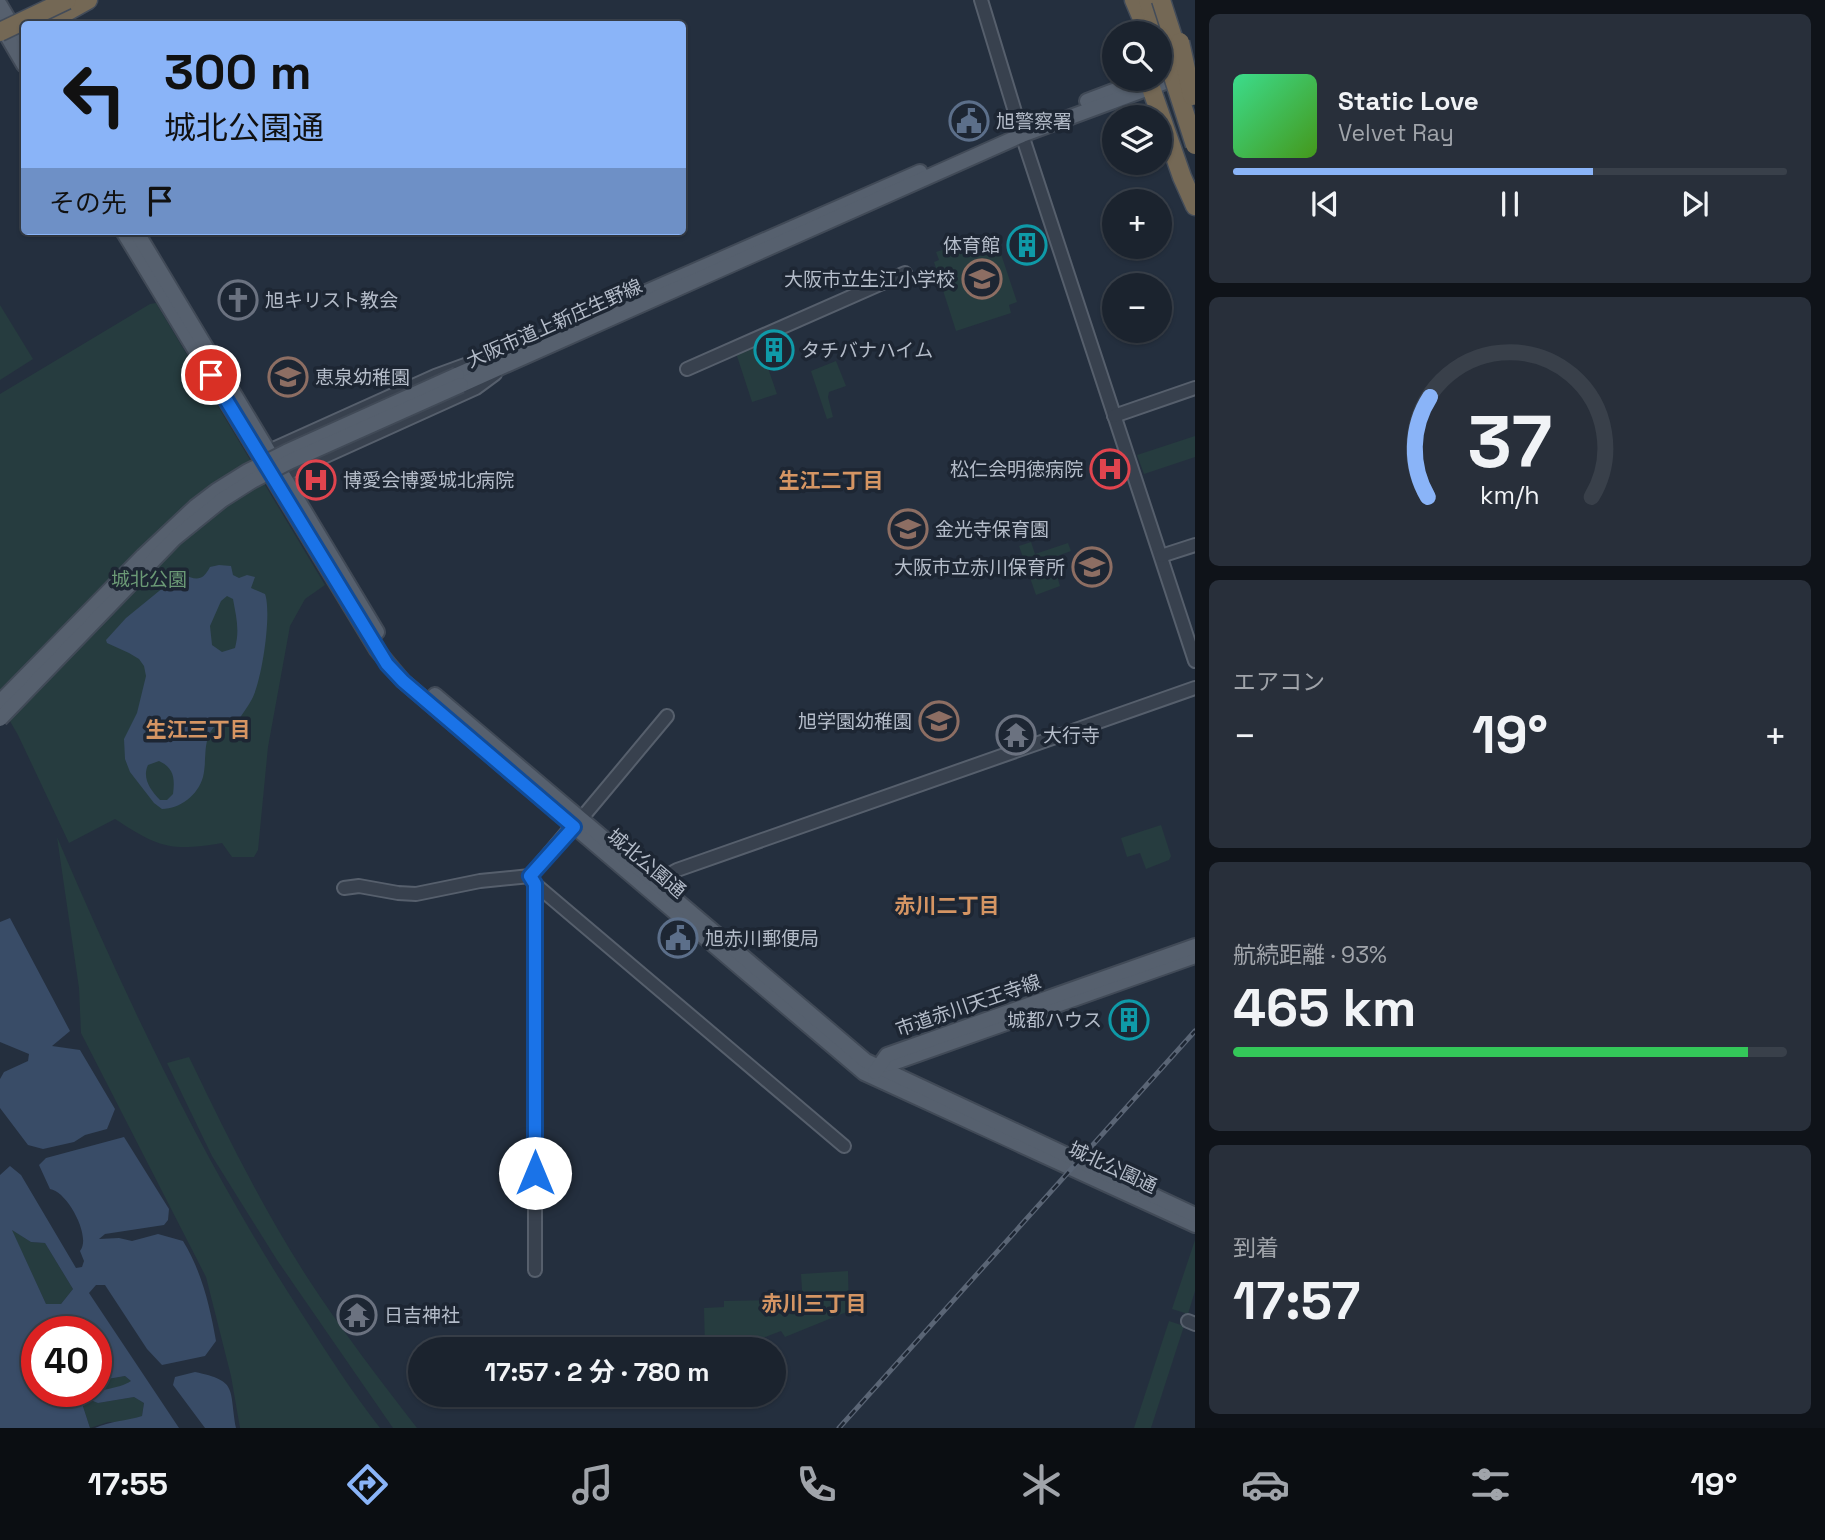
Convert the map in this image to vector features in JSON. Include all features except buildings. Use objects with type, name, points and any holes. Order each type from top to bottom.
[{"type":"highway","points":[[23,21],[67,0]]},
{"type":"highway","points":[[50,21],[88,0]]},
{"type":"highway","points":[[1135,0],[1143,21]]},
{"type":"highway","points":[[1148,0],[1155,21]]},
{"type":"highway","points":[[1161,0],[1194,100]]},
{"type":"highway","points":[[1170,0],[1194,100]]},
{"type":"highway","points":[[0,32],[21,22]]},
{"type":"highway","points":[[0,45],[21,35]]},
{"type":"highway","points":[[1172,73],[1195,145]]},
{"type":"highway","points":[[1155,91],[1182,177],[1195,206]]},
{"type":"highway","points":[[1171,91],[1195,151]]},
{"type":"main road","points":[[0,5],[21,41]]},
{"type":"main road","points":[[0,24],[21,60]]},
{"type":"main road","name":"大阪市道上新庄生野線","points":[[1172,72],[1195,60]]},
{"type":"main road","name":"大阪市道上新庄生野線","points":[[1172,76],[1195,71]]},
{"type":"main road","name":"大阪市道上新庄生野線","points":[[0,719],[167,547],[222,500],[252,481],[500,361],[1021,131],[1127,91]]},
{"type":"main road","name":"城北公園通","points":[[126,235],[393,658],[417,681],[864,1073],[876,1071],[1195,1215]]},
{"type":"main road","name":"城北公園通","points":[[138,235],[264,453]]},
{"type":"main road","name":"大阪市道上新庄生野線","points":[[0,702],[143,556],[216,491],[286,452],[459,380]]},
{"type":"main road","name":"市道赤川天王寺線","points":[[876,1071],[887,1055],[1195,946]]},
{"type":"main road","name":"市道赤川天王寺線","points":[[876,1071],[1195,956]]},
{"type":"main road","name":"城北公園通","points":[[876,1071],[1195,1225]]},
{"type":"street","points":[[981,0],[1021,131],[1195,661]]},
{"type":"street","points":[[687,369],[905,273]]},
{"type":"street","points":[[264,453],[435,376],[482,359],[500,361]]},
{"type":"street","points":[[279,477],[476,388],[500,361]]},
{"type":"street","points":[[1114,416],[1195,388]]},
{"type":"street","points":[[1161,556],[1195,545]]},
{"type":"street","points":[[655,888],[666,876],[677,870],[1195,688]]},
{"type":"street","points":[[535,1270],[532,880],[667,716]]},
{"type":"street","points":[[344,888],[359,886],[416,894],[480,881],[532,880],[844,1146]]},
{"type":"green space","points":[[994,233],[1017,302],[1009,305],[1011,313],[956,331],[934,262],[939,260],[936,252]]},
{"type":"green space","name":"城北公園","points":[[156,303],[325,585],[305,599],[290,626],[268,747],[258,850],[254,857],[232,857],[222,843],[189,847],[165,845],[143,836],[115,819],[69,843],[18,735],[0,704],[0,394],[150,304]]},
{"type":"green space","points":[[0,305],[33,359],[0,380]]},
{"type":"green space","points":[[759,342],[777,394],[752,402],[737,356],[738,352]]},
{"type":"green space","points":[[836,361],[846,386],[829,392],[833,417],[827,419],[811,371]]},
{"type":"green space","points":[[1195,436],[1195,457],[1144,474],[1137,455]]},
{"type":"green space","points":[[1031,542],[1035,554],[1068,543],[1071,551],[1052,558],[1060,586],[1036,595],[1019,546]]},
{"type":"green space","points":[[1161,825],[1171,856],[1169,860],[1146,869],[1140,853],[1127,857],[1121,838]]},
{"type":"green space","points":[[57,837],[139,1020],[232,1199],[302,1314],[380,1428],[240,1428],[231,1376],[206,1277],[81,1033],[79,988]]},
{"type":"green space","points":[[189,1057],[290,1251],[347,1335],[417,1428],[393,1428],[277,1260],[212,1156],[167,1063]]},
{"type":"green space","points":[[11,1229],[31,1242],[45,1243],[73,1289],[61,1304],[46,1304]]},
{"type":"green space","points":[[1195,1240],[1195,1291],[1188,1314],[1172,1309]]},
{"type":"green space","points":[[848,1271],[849,1311],[785,1337],[781,1331],[765,1337],[705,1337],[704,1308],[724,1307],[724,1301],[779,1300],[802,1290],[801,1274]]},
{"type":"green space","points":[[1169,1321],[1184,1326],[1151,1428],[1134,1428]]},
{"type":"green space","points":[[125,1376],[131,1381],[112,1389],[112,1378]]},
{"type":"green space","points":[[134,1397],[144,1403],[142,1416],[90,1428],[83,1407],[112,1407],[112,1401]]},
{"type":"water","points":[[231,566],[233,575],[239,578],[247,575],[255,577],[251,588],[265,594],[267,631],[262,662],[256,690],[237,722],[222,721],[210,732],[203,777],[197,790],[182,804],[162,809],[154,803],[130,772],[125,759],[124,739],[137,713],[146,676],[144,666],[139,659],[107,643],[106,640],[126,618],[164,587],[178,586],[182,573],[199,578],[205,575],[210,567]],"holes":[[[227,596],[233,599],[237,635],[235,648],[222,652],[212,645],[210,626],[221,601]],[[159,761],[171,770],[173,778],[173,794],[167,800],[160,800],[150,788],[147,779],[148,765]]]},
{"type":"water","points":[[10,918],[70,1031],[52,1046],[80,1050],[115,1109],[107,1129],[85,1135],[74,1142],[43,1149],[28,1145],[0,1108],[0,1079],[4,1072],[28,1061],[29,1054],[0,1042],[0,922]]},
{"type":"water","points":[[124,1137],[169,1209],[168,1220],[164,1225],[105,1234],[99,1239],[119,1238],[132,1241],[158,1234],[183,1241],[200,1277],[214,1328],[216,1341],[205,1356],[162,1365],[147,1349],[105,1285],[96,1285],[89,1293],[104,1316],[21,1316],[21,1407],[83,1407],[90,1428],[0,1428],[0,1175],[10,1166],[21,1175],[76,1268],[82,1267],[84,1261],[80,1251],[83,1236],[76,1216],[64,1198],[50,1189],[39,1165],[46,1158]],"holes":[[[12,1230],[31,1242],[45,1243],[73,1289],[61,1304],[46,1304]]]},
{"type":"water","points":[[112,1328],[179,1428],[95,1428],[142,1416],[144,1403],[134,1397],[112,1401],[112,1388],[131,1381],[125,1376],[112,1378]]},
{"type":"water","points":[[195,1372],[219,1379],[229,1388],[236,1428],[205,1428],[173,1385],[175,1377]]},
{"type":"railway","points":[[839,1428],[1195,1031]]},
{"type":"place","name":"旭警察署","points":[[969,121]]},
{"type":"place","name":"体育館","points":[[1027,245]]},
{"type":"place","name":"大阪市立生江小学校","points":[[982,279]]},
{"type":"place","name":"旭キリスト教会","points":[[238,300]]},
{"type":"place","name":"タチバナハイム","points":[[774,350]]},
{"type":"place","name":"恵泉幼稚園","points":[[288,377]]},
{"type":"place","name":"松仁会明徳病院","points":[[1110,469]]},
{"type":"place","name":"博愛会博愛城北病院","points":[[316,480]]},
{"type":"place","name":"金光寺保育園","points":[[908,529]]},
{"type":"place","name":"大阪市立赤川保育所","points":[[1092,567]]},
{"type":"place","name":"旭学園幼稚園","points":[[939,721]]},
{"type":"place","name":"大行寺","points":[[1016,735]]},
{"type":"place","name":"旭赤川郵便局","points":[[678,938]]},
{"type":"place","name":"城都ハウス","points":[[1129,1020]]},
{"type":"place","name":"日吉神社","points":[[357,1315]]},
{"type":"district","name":"生江二丁目","points":[[831,481]]},
{"type":"district","name":"生江三丁目","points":[[198,730]]},
{"type":"district","name":"赤川二丁目","points":[[947,906]]},
{"type":"district","name":"赤川三丁目","points":[[814,1304]]},
{"type":"route","points":[[211,375],[310,541],[392,671],[574,827],[530,876],[535,884],[535,1173]]}]
